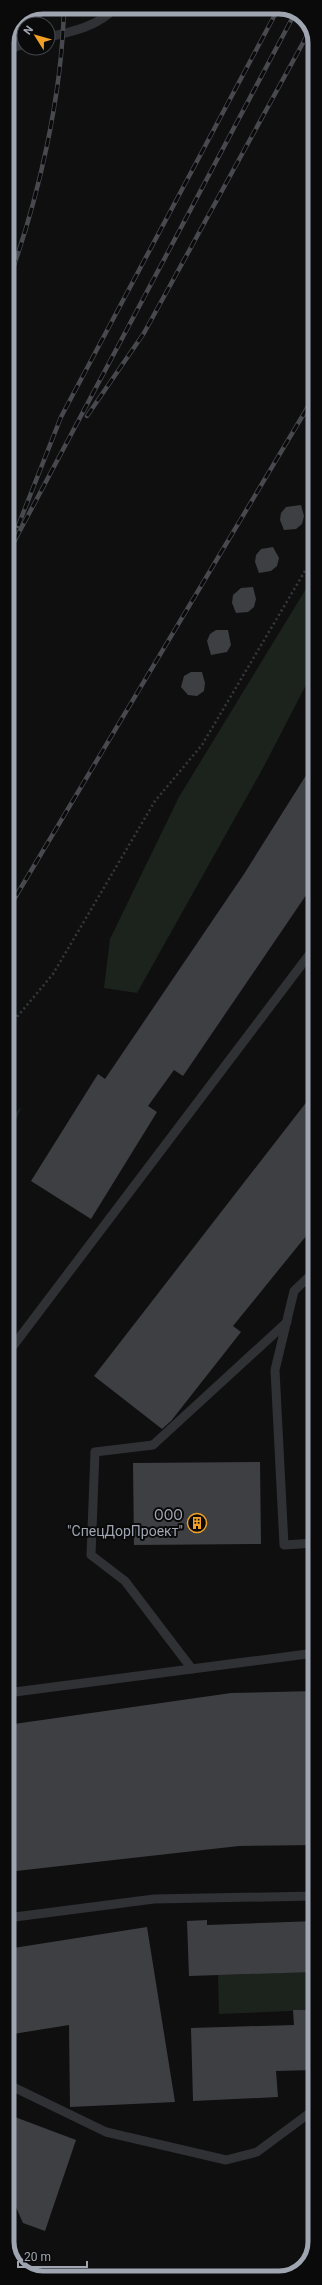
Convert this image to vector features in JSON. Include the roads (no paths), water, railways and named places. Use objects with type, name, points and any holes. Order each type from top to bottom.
[{"type":"lane","points":[[56,35],[90,25],[107,17],[110,14]]},
{"type":"lane","points":[[14,1345],[308,956]]},
{"type":"lane","points":[[308,1278],[294,1292],[275,1370],[284,1545],[308,1543]]},
{"type":"lane","points":[[192,1669],[125,1581],[91,1555],[95,1452],[153,1445],[287,1322]]},
{"type":"lane","points":[[14,1692],[308,1654]]},
{"type":"lane","points":[[14,1917],[154,1899],[308,1896]]},
{"type":"lane","points":[[14,2087],[106,2132],[226,2160],[257,2152],[308,2113]]},
{"type":"railway","points":[[14,265],[29,219],[46,148],[59,77],[64,14]]},
{"type":"railway","points":[[18,526],[61,417],[275,14]]},
{"type":"railway","points":[[14,542],[293,18]]},
{"type":"railway","points":[[87,416],[144,333],[307,36]]},
{"type":"railway","points":[[14,899],[308,407]]},
{"type":"place","name":"ООО \"СпецДорПроект\"","points":[[197,1523]]}]
